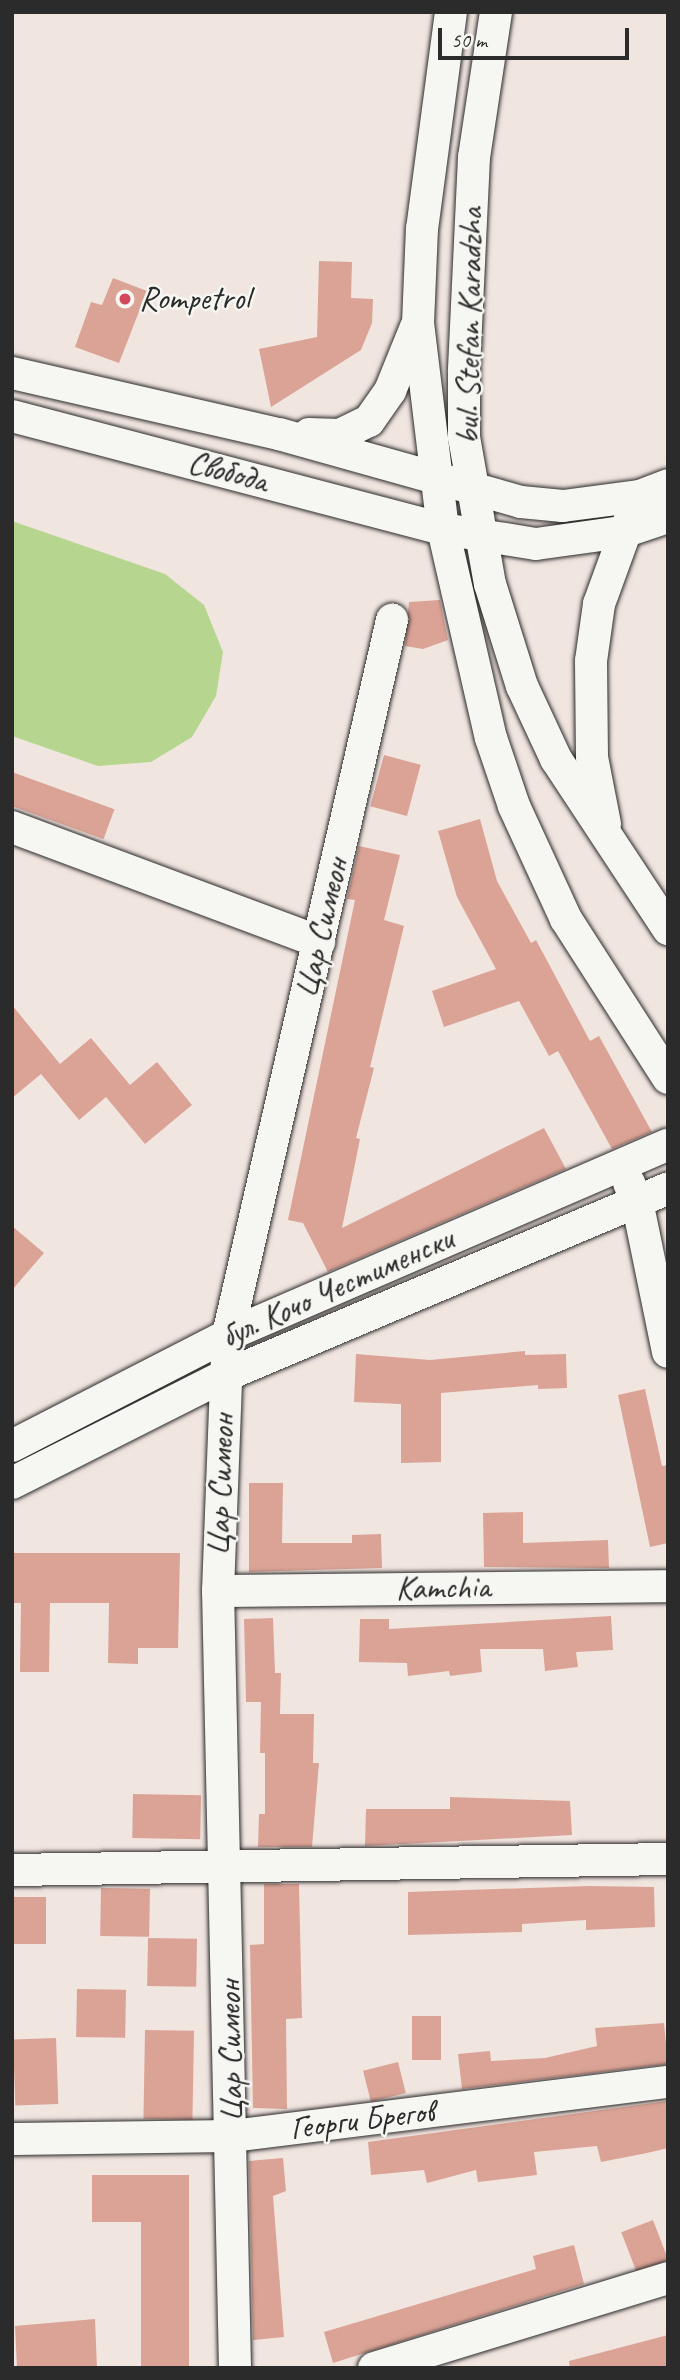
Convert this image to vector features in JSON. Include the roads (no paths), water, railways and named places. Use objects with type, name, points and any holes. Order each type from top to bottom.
[{"type":"street","name":"bul. Stefan Karadzha","points":[[443,529],[418,323],[422,228],[450,12]]},
{"type":"street","name":"bul. Stefan Karadzha","points":[[496,12],[474,157],[468,250],[464,438],[491,584],[522,686],[556,759],[608,843],[668,929]]},
{"type":"street","points":[[279,434],[340,435],[369,421],[390,391],[418,323]]},
{"type":"street","name":"Свобода","points":[[12,373],[279,434],[521,502],[563,506],[654,490]]},
{"type":"street","name":"Свобода","points":[[12,415],[443,529],[482,536],[536,544],[623,532],[668,517]]},
{"type":"street","points":[[608,843],[592,757],[591,661],[599,604],[623,532],[654,490]]},
{"type":"street","points":[[443,529],[491,738],[514,806],[566,919],[668,1078]]},
{"type":"street","name":"Цар Симеон","points":[[234,2368],[233,2136],[218,1591],[224,1376],[228,1335],[392,620]]},
{"type":"street","points":[[12,827],[319,942]]},
{"type":"street","name":"бул. Кочо Честименски","points":[[12,1446],[228,1335],[668,1145]]},
{"type":"street","points":[[621,1164],[637,1201],[668,1352]]},
{"type":"street","name":"бул. Кочо Честименски","points":[[12,1483],[224,1376],[668,1188]]},
{"type":"street","name":"Kamchia","points":[[218,1591],[668,1586]]},
{"type":"street","points":[[12,1870],[668,1859]]},
{"type":"street","name":"Георги Брегов","points":[[12,2139],[233,2136],[668,2081]]},
{"type":"street","points":[[374,2368],[668,2278]]},
{"type":"place","name":"Rompetrol","points":[[125,299]]}]
